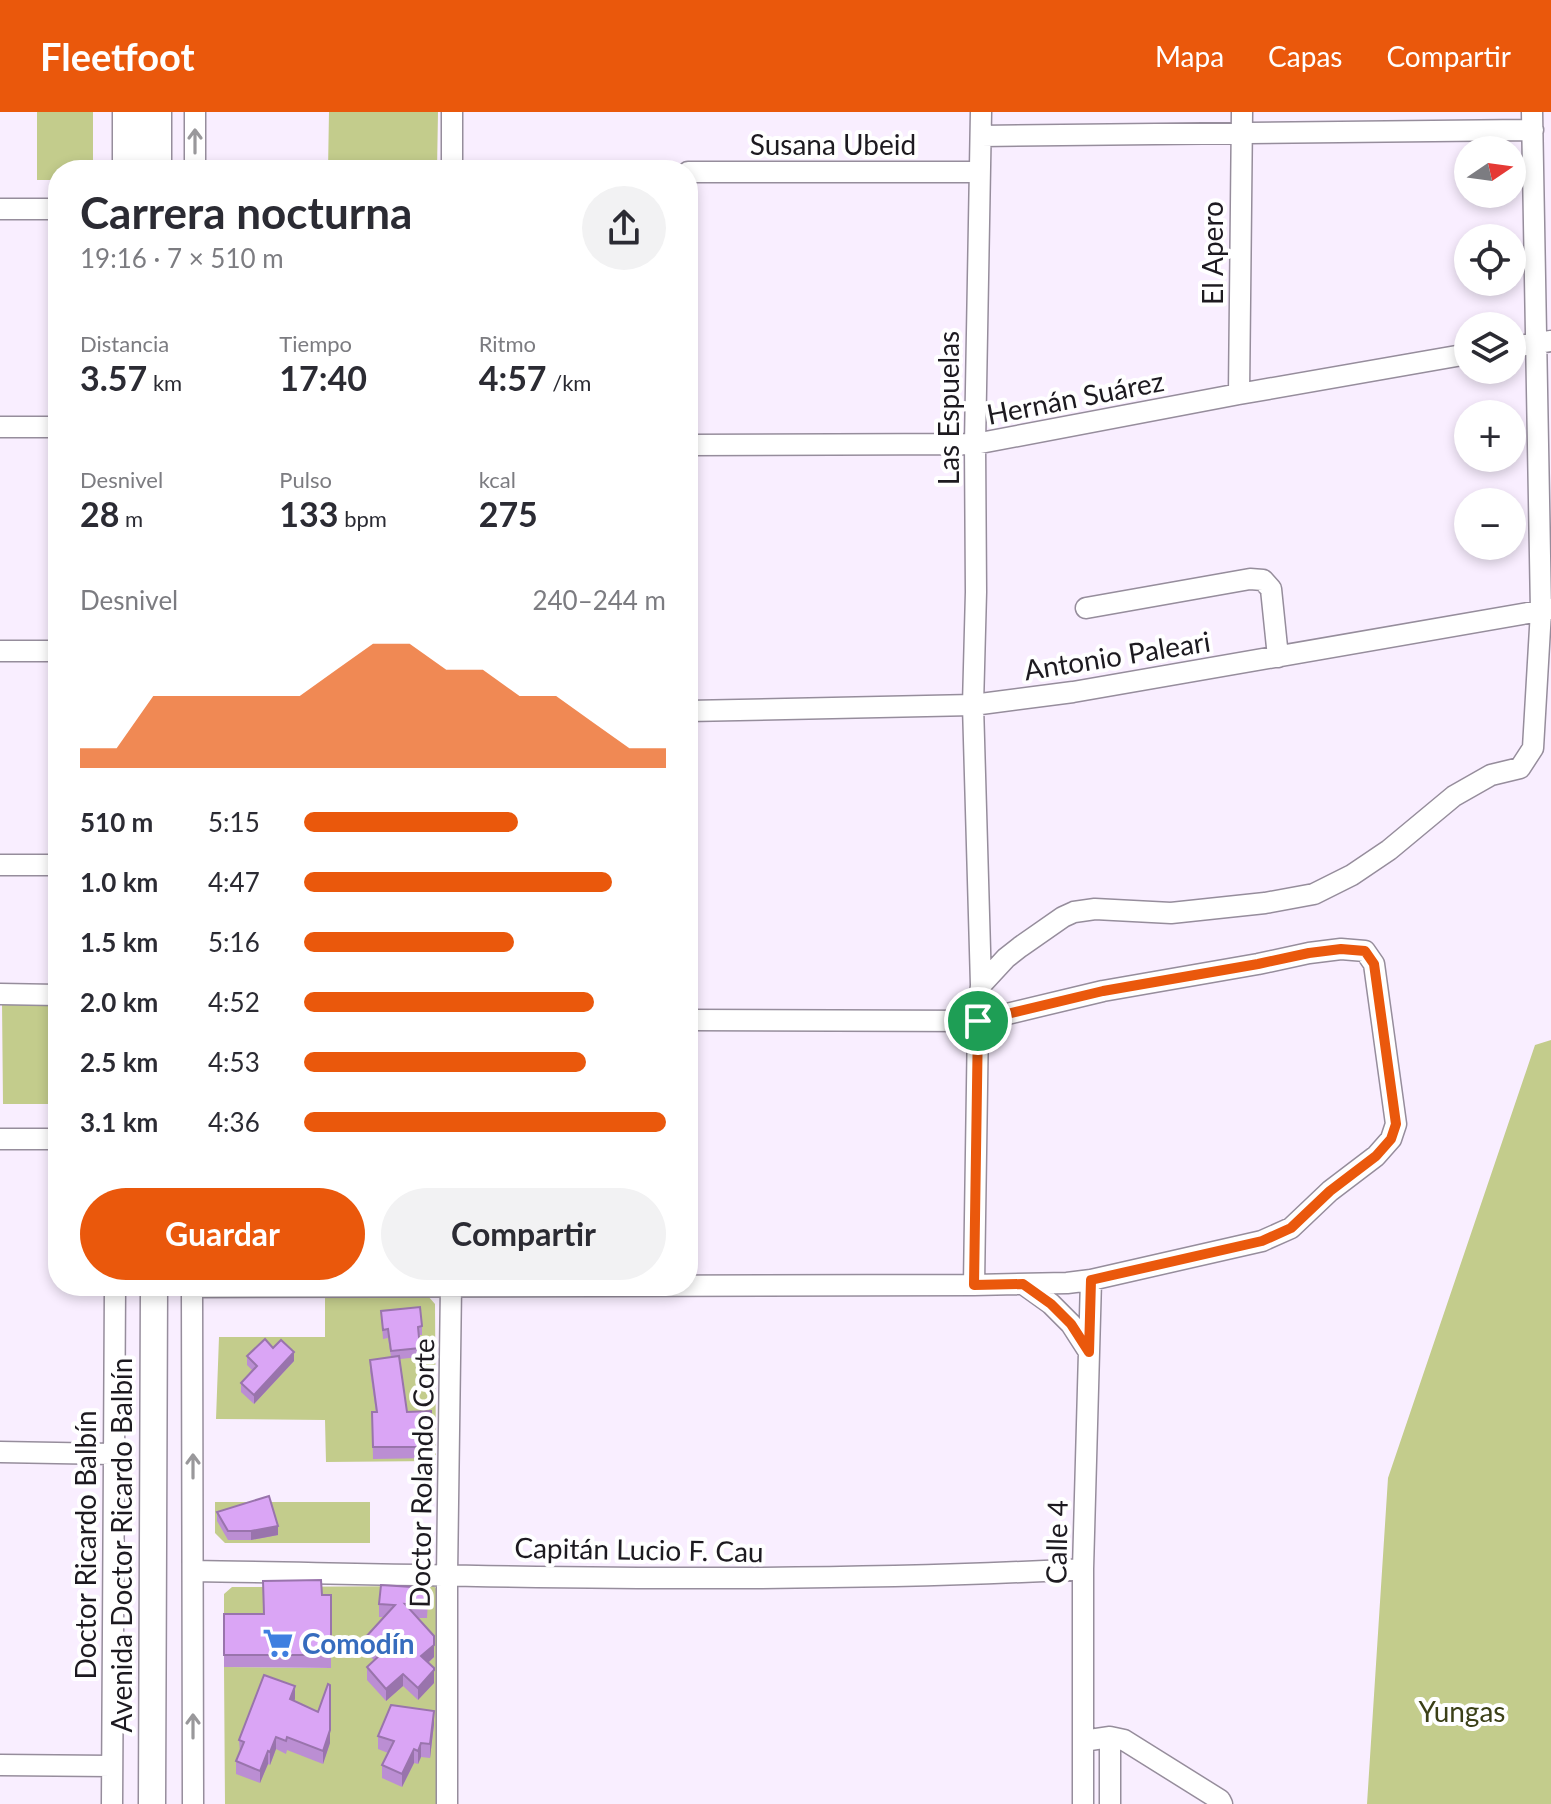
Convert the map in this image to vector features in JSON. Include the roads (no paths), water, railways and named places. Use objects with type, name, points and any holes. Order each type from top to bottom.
[{"type":"main road","points":[[140,112],[140,160]]},
{"type":"main road","points":[[158,112],[158,160]]},
{"type":"main road","name":"Avenida Doctor Ricardo Balbín","points":[[136,1804],[137,1296]]},
{"type":"main road","name":"Avenida Doctor Ricardo Balbín","points":[[152,1804],[154,1296]]},
{"type":"street","points":[[123,112],[123,160]]},
{"type":"street","points":[[195,112],[195,160]]},
{"type":"street","points":[[452,112],[452,160]]},
{"type":"street","name":"Las Espuelas","points":[[974,1285],[981,985],[973,705],[981,112]]},
{"type":"street","name":"El Apero","points":[[1239,394],[1242,112]]},
{"type":"street","points":[[981,136],[1241,133],[1532,121],[1544,342],[1546,610],[1533,748],[1520,768],[1491,775],[1454,796],[1389,850],[1352,875],[1314,894],[1265,903],[1171,913],[1095,909],[1074,912],[1020,947],[981,985]]},
{"type":"street","name":"Susana Ubeid","points":[[698,172],[979,172]]},
{"type":"street","points":[[0,209],[48,209]]},
{"type":"street","name":"Hernán Suárez","points":[[698,445],[975,444],[1454,356]]},
{"type":"street","points":[[0,427],[48,427]]},
{"type":"street","points":[[1086,608],[1250,579],[1263,580],[1271,589],[1278,657]]},
{"type":"street","name":"Antonio Paleari","points":[[698,711],[973,705],[1073,692],[1546,610]]},
{"type":"street","points":[[0,651],[48,651]]},
{"type":"street","points":[[0,865],[48,865]]},
{"type":"street","points":[[698,1020],[978,1021],[1103,991],[1309,953],[1341,949],[1365,951],[1374,964],[1396,1124],[1391,1139],[1376,1156],[1330,1191],[1291,1228],[1262,1241],[1091,1280],[974,1285],[698,1286]]},
{"type":"street","points":[[0,994],[48,995]]},
{"type":"street","points":[[0,1139],[48,1139]]},
{"type":"street","name":"Calle 4","points":[[1083,1804],[1083,1569],[1091,1280]]},
{"type":"street","points":[[1023,1284],[1051,1304],[1071,1324],[1089,1352]]},
{"type":"street","name":"Doctor Ricardo Balbín","points":[[112,1804],[115,1296]]},
{"type":"street","points":[[192,1296],[193,1804]]},
{"type":"street","name":"Doctor Rolando Corte","points":[[447,1804],[451,1296]]},
{"type":"street","points":[[0,1452],[113,1454]]},
{"type":"street","name":"Capitán Lucio F. Cau","points":[[193,1571],[789,1579],[981,1575],[1083,1569]]},
{"type":"street","points":[[1083,1741],[1110,1737],[1124,1740],[1222,1804]]},
{"type":"street","points":[[1110,1737],[1110,1804]]},
{"type":"street","points":[[0,1765],[111,1766]]},
{"type":"place","name":"Comodín","points":[[278,1643]]},
{"type":"park label","name":"Yungas","points":[[1462,1711]]}]
